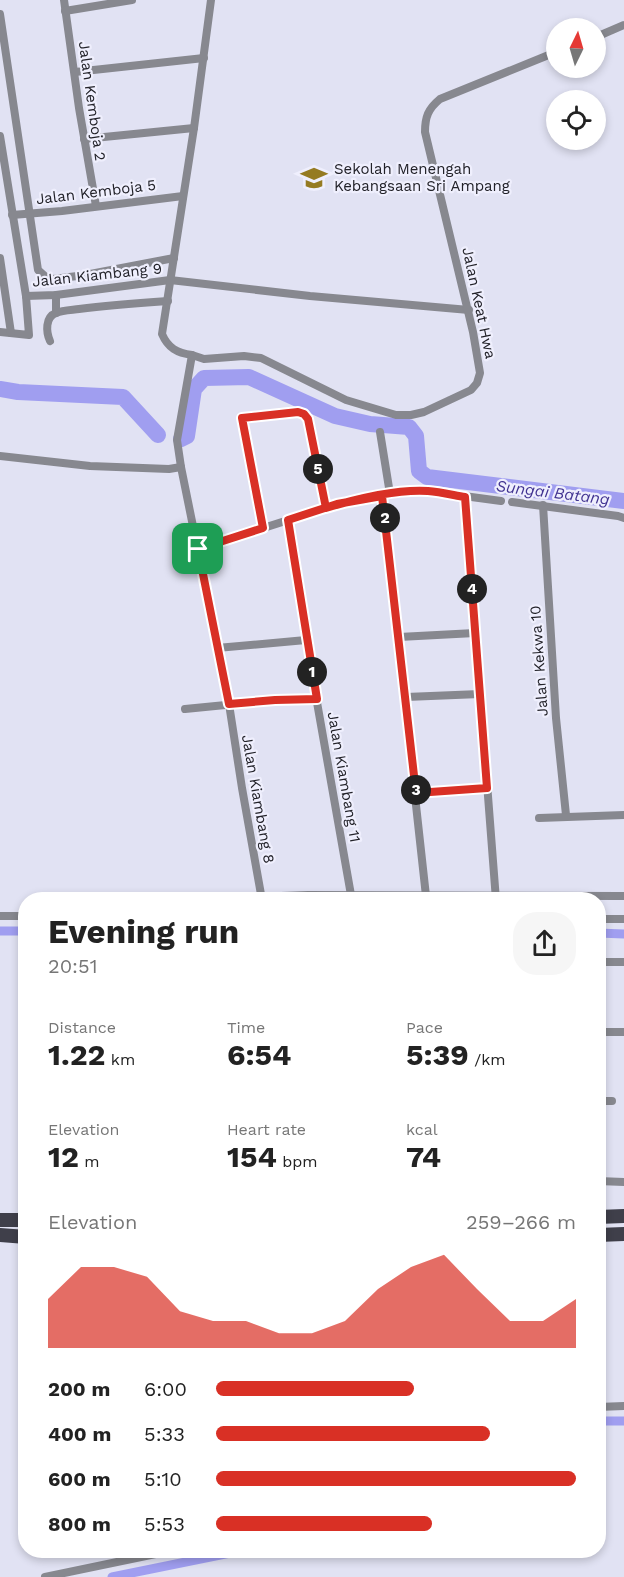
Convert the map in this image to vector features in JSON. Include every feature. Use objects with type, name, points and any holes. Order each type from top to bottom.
[{"type":"main road","points":[[606,1217],[624,1216]]},
{"type":"main road","points":[[0,1220],[18,1220]]},
{"type":"main road","points":[[606,1234],[624,1234]]},
{"type":"main road","points":[[0,1235],[18,1236]]},
{"type":"street","name":"Jalan Kemboja 2","points":[[64,0],[96,206]]},
{"type":"street","points":[[65,11],[132,0]]},
{"type":"street","points":[[192,355],[179,353],[165,342],[162,334],[212,0]]},
{"type":"street","points":[[0,14],[38,270],[47,278],[54,279],[174,258]]},
{"type":"street","points":[[606,33],[624,25]]},
{"type":"street","name":"Jalan Keat Hwa","points":[[192,355],[204,359],[244,356],[261,358],[346,400],[396,415],[424,412],[471,390],[477,383],[480,373],[469,310],[425,132],[425,121],[428,112],[440,99],[546,56]]},
{"type":"street","points":[[75,72],[204,58]]},
{"type":"street","points":[[84,139],[194,128]]},
{"type":"street","points":[[0,136],[26,296],[29,335],[0,332]]},
{"type":"street","name":"Jalan Kemboja 5","points":[[12,215],[183,196]]},
{"type":"street","points":[[0,258],[11,333]]},
{"type":"street","name":"Jalan Kiambang 9","points":[[26,296],[56,295],[170,280],[341,300],[469,310]]},
{"type":"street","points":[[100,289],[102,306]]},
{"type":"street","points":[[56,295],[56,313]]},
{"type":"street","points":[[50,341],[47,334],[48,320],[56,313],[102,306],[168,301]]},
{"type":"street","name":"Jalan Kiambang 8","points":[[192,355],[177,440],[229,704],[261,892]]},
{"type":"street","points":[[263,528],[242,418],[298,412],[304,414],[308,419],[326,508]]},
{"type":"street","points":[[380,432],[426,892]]},
{"type":"street","points":[[0,456],[90,466],[159,469],[181,467]]},
{"type":"street","points":[[198,549],[326,508],[386,495],[427,491],[501,501]]},
{"type":"street","points":[[465,497],[496,892]]},
{"type":"street","points":[[512,502],[624,518]]},
{"type":"street","name":"Jalan Kekwa 10","points":[[543,505],[556,718],[566,816]]},
{"type":"street","name":"Jalan Kiambang 11","points":[[288,520],[306,640],[350,892]]},
{"type":"street","points":[[399,637],[475,633]]},
{"type":"street","points":[[217,648],[306,640]]},
{"type":"street","points":[[406,697],[480,694]]},
{"type":"street","points":[[184,709],[275,700],[317,699]]},
{"type":"street","points":[[416,793],[487,788]]},
{"type":"street","points":[[539,818],[624,815]]},
{"type":"street","points":[[606,897],[624,897]]},
{"type":"street","points":[[0,916],[18,916]]},
{"type":"street","points":[[606,919],[624,919]]},
{"type":"street","points":[[606,962],[624,963]]},
{"type":"street","points":[[606,1032],[624,1032]]},
{"type":"street","points":[[606,1101],[612,1101]]},
{"type":"street","points":[[606,1181],[624,1182]]},
{"type":"street","points":[[606,1407],[624,1406]]},
{"type":"street","points":[[45,1577],[136,1558]]},
{"type":"waterway","name":"Sungai Batang","points":[[181,439],[187,436],[194,389],[204,378],[249,377],[335,416],[370,424],[409,427],[416,436],[419,471],[427,477],[624,501]]},
{"type":"waterway","name":"Sungai Batang","points":[[0,389],[18,392],[123,397],[158,435]]},
{"type":"waterway","points":[[0,931],[18,931]]},
{"type":"waterway","points":[[606,933],[624,934]]},
{"type":"waterway","points":[[606,1421],[624,1421]]},
{"type":"waterway","points":[[112,1577],[206,1558]]},
{"type":"place","name":"Sekolah Menengah Kebangsaan Sri Ampang","points":[[314,178]]},
{"type":"route","points":[[198,549],[229,704],[317,699],[288,520],[296,517],[337,504],[382,496],[416,793],[487,788],[465,497],[427,491],[390,494],[337,504],[326,508],[308,419],[304,414],[298,412],[242,418],[263,528],[198,549]]}]
